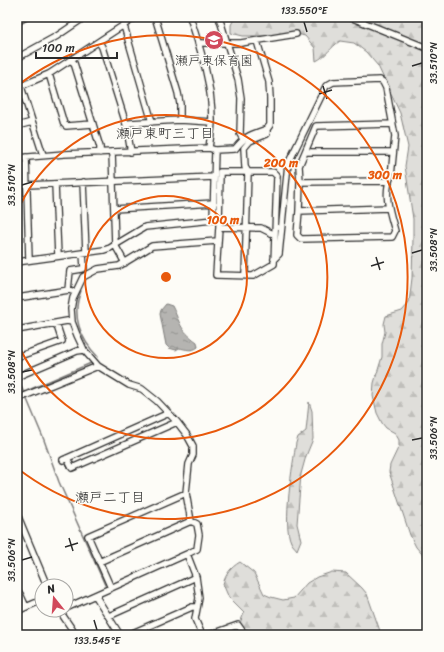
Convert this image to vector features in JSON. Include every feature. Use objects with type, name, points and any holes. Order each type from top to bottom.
[{"type":"street","points":[[17,22],[26,17]]},
{"type":"street","points":[[17,58],[57,36],[85,17]]},
{"type":"street","points":[[20,90],[49,74],[136,17]]},
{"type":"street","points":[[155,17],[178,93],[180,120]]},
{"type":"street","points":[[17,262],[104,250],[145,227],[213,220],[214,177],[210,91],[190,17]]},
{"type":"street","points":[[219,17],[238,78],[241,98],[240,134],[243,139]]},
{"type":"street","points":[[350,17],[427,48]]},
{"type":"street","points":[[123,26],[125,28],[152,122]]},
{"type":"street","points":[[198,43],[257,41],[296,34]]},
{"type":"street","points":[[246,275],[248,172],[245,168],[244,148],[250,141],[267,134],[267,129],[270,125],[268,82],[257,41]]},
{"type":"street","points":[[98,42],[102,47],[126,124],[131,152]]},
{"type":"street","points":[[71,60],[74,63],[100,147],[100,153]]},
{"type":"street","points":[[17,74],[20,90],[43,155]]},
{"type":"street","points":[[49,74],[64,124],[66,126],[93,124]]},
{"type":"street","points":[[274,259],[279,254],[288,164],[326,86],[333,82],[380,80],[386,88],[395,136],[391,176],[388,181],[387,196],[395,231],[392,237],[301,239],[297,235],[300,182],[299,166],[316,126],[392,124]]},
{"type":"street","points":[[126,124],[130,122],[180,120],[212,122]]},
{"type":"street","points":[[17,126],[32,122]]},
{"type":"street","points":[[17,158],[43,155],[112,152],[235,149],[247,136],[267,129]]},
{"type":"street","points":[[112,152],[115,245],[125,262]]},
{"type":"street","points":[[305,152],[393,152]]},
{"type":"street","points":[[26,157],[29,260]]},
{"type":"street","points":[[220,172],[273,172],[277,176],[275,234],[274,264],[253,276],[216,275],[220,172]]},
{"type":"street","points":[[27,185],[214,177]]},
{"type":"street","points":[[300,182],[388,181]]},
{"type":"street","points":[[68,290],[70,271],[82,270],[84,268],[83,182]]},
{"type":"street","points":[[55,184],[58,256]]},
{"type":"street","points":[[114,209],[214,203]]},
{"type":"street","points":[[299,211],[389,208]]},
{"type":"street","points":[[219,227],[261,228],[271,234],[275,234]]},
{"type":"street","points":[[191,521],[186,493],[189,464],[193,454],[193,446],[187,435],[169,413],[142,389],[129,385],[98,366],[84,350],[72,322],[71,309],[75,292],[83,277],[89,273],[119,266],[152,246],[218,241]]},
{"type":"street","points":[[17,298],[68,290],[75,292]]},
{"type":"street","points":[[17,330],[56,323],[72,322]]},
{"type":"street","points":[[17,357],[62,341],[56,323]]},
{"type":"street","points":[[19,376],[77,351],[84,350]]},
{"type":"street","points":[[20,398],[98,366]]},
{"type":"street","points":[[169,413],[65,459],[72,468],[177,422]]},
{"type":"street","points":[[120,435],[125,445]]},
{"type":"street","points":[[111,588],[88,536],[186,493]]},
{"type":"street","points":[[17,514],[44,578]]},
{"type":"street","points":[[74,604],[197,549],[197,524],[191,521]]},
{"type":"street","points":[[99,562],[191,521]]},
{"type":"street","points":[[187,554],[196,577],[198,598],[196,622],[202,635]]},
{"type":"street","points":[[109,616],[196,577]]},
{"type":"street","points":[[17,595],[20,594],[26,607]]},
{"type":"street","points":[[95,595],[120,635]]},
{"type":"street","points":[[17,611],[34,604]]},
{"type":"street","points":[[128,635],[192,607],[198,607]]},
{"type":"street","points":[[65,618],[76,635]]},
{"type":"street","points":[[209,635],[238,625],[243,632],[248,635]]},
{"type":"green space","points":[[235,17],[427,17],[427,576],[422,554],[416,547],[410,535],[389,472],[390,465],[399,446],[399,440],[395,433],[386,428],[382,423],[377,413],[373,396],[374,383],[382,357],[382,344],[385,332],[384,324],[386,316],[402,311],[409,303],[412,278],[413,219],[405,166],[408,147],[400,113],[378,66],[366,52],[354,43],[340,41],[316,61],[315,48],[305,36],[293,33],[283,36],[243,36],[231,33],[231,25]]},
{"type":"green space","points":[[309,402],[312,411],[313,439],[301,474],[297,524],[301,540],[297,550],[291,543],[289,533],[289,494],[296,443],[298,437],[306,431]]},
{"type":"green space","points":[[240,562],[254,573],[264,594],[283,600],[294,598],[307,583],[317,577],[332,572],[346,573],[367,594],[380,631],[377,635],[261,635],[251,633],[243,628],[240,623],[244,613],[229,598],[223,584],[229,572]]},
{"type":"water","points":[[166,304],[172,306],[181,326],[197,342],[198,347],[196,349],[191,350],[179,348],[176,350],[169,348],[166,345],[160,314],[161,310]]},
{"type":"waterway","points":[[81,291],[77,309],[79,326],[86,342],[98,357]]},
{"type":"waterway","points":[[24,392],[91,363]]},
{"type":"waterway","points":[[18,379],[24,393]]},
{"type":"waterway","points":[[26,397],[44,440],[59,482],[105,585]]},
{"type":"waterway","points":[[74,601],[81,598]]},
{"type":"waterway","points":[[106,618],[116,635]]},
{"type":"place","name":"瀬戸東保育園","points":[[214,40]]},
{"type":"district","name":"瀬戸東町三丁目","points":[[165,133]]},
{"type":"district","name":"瀬戸二丁目","points":[[110,497]]}]
